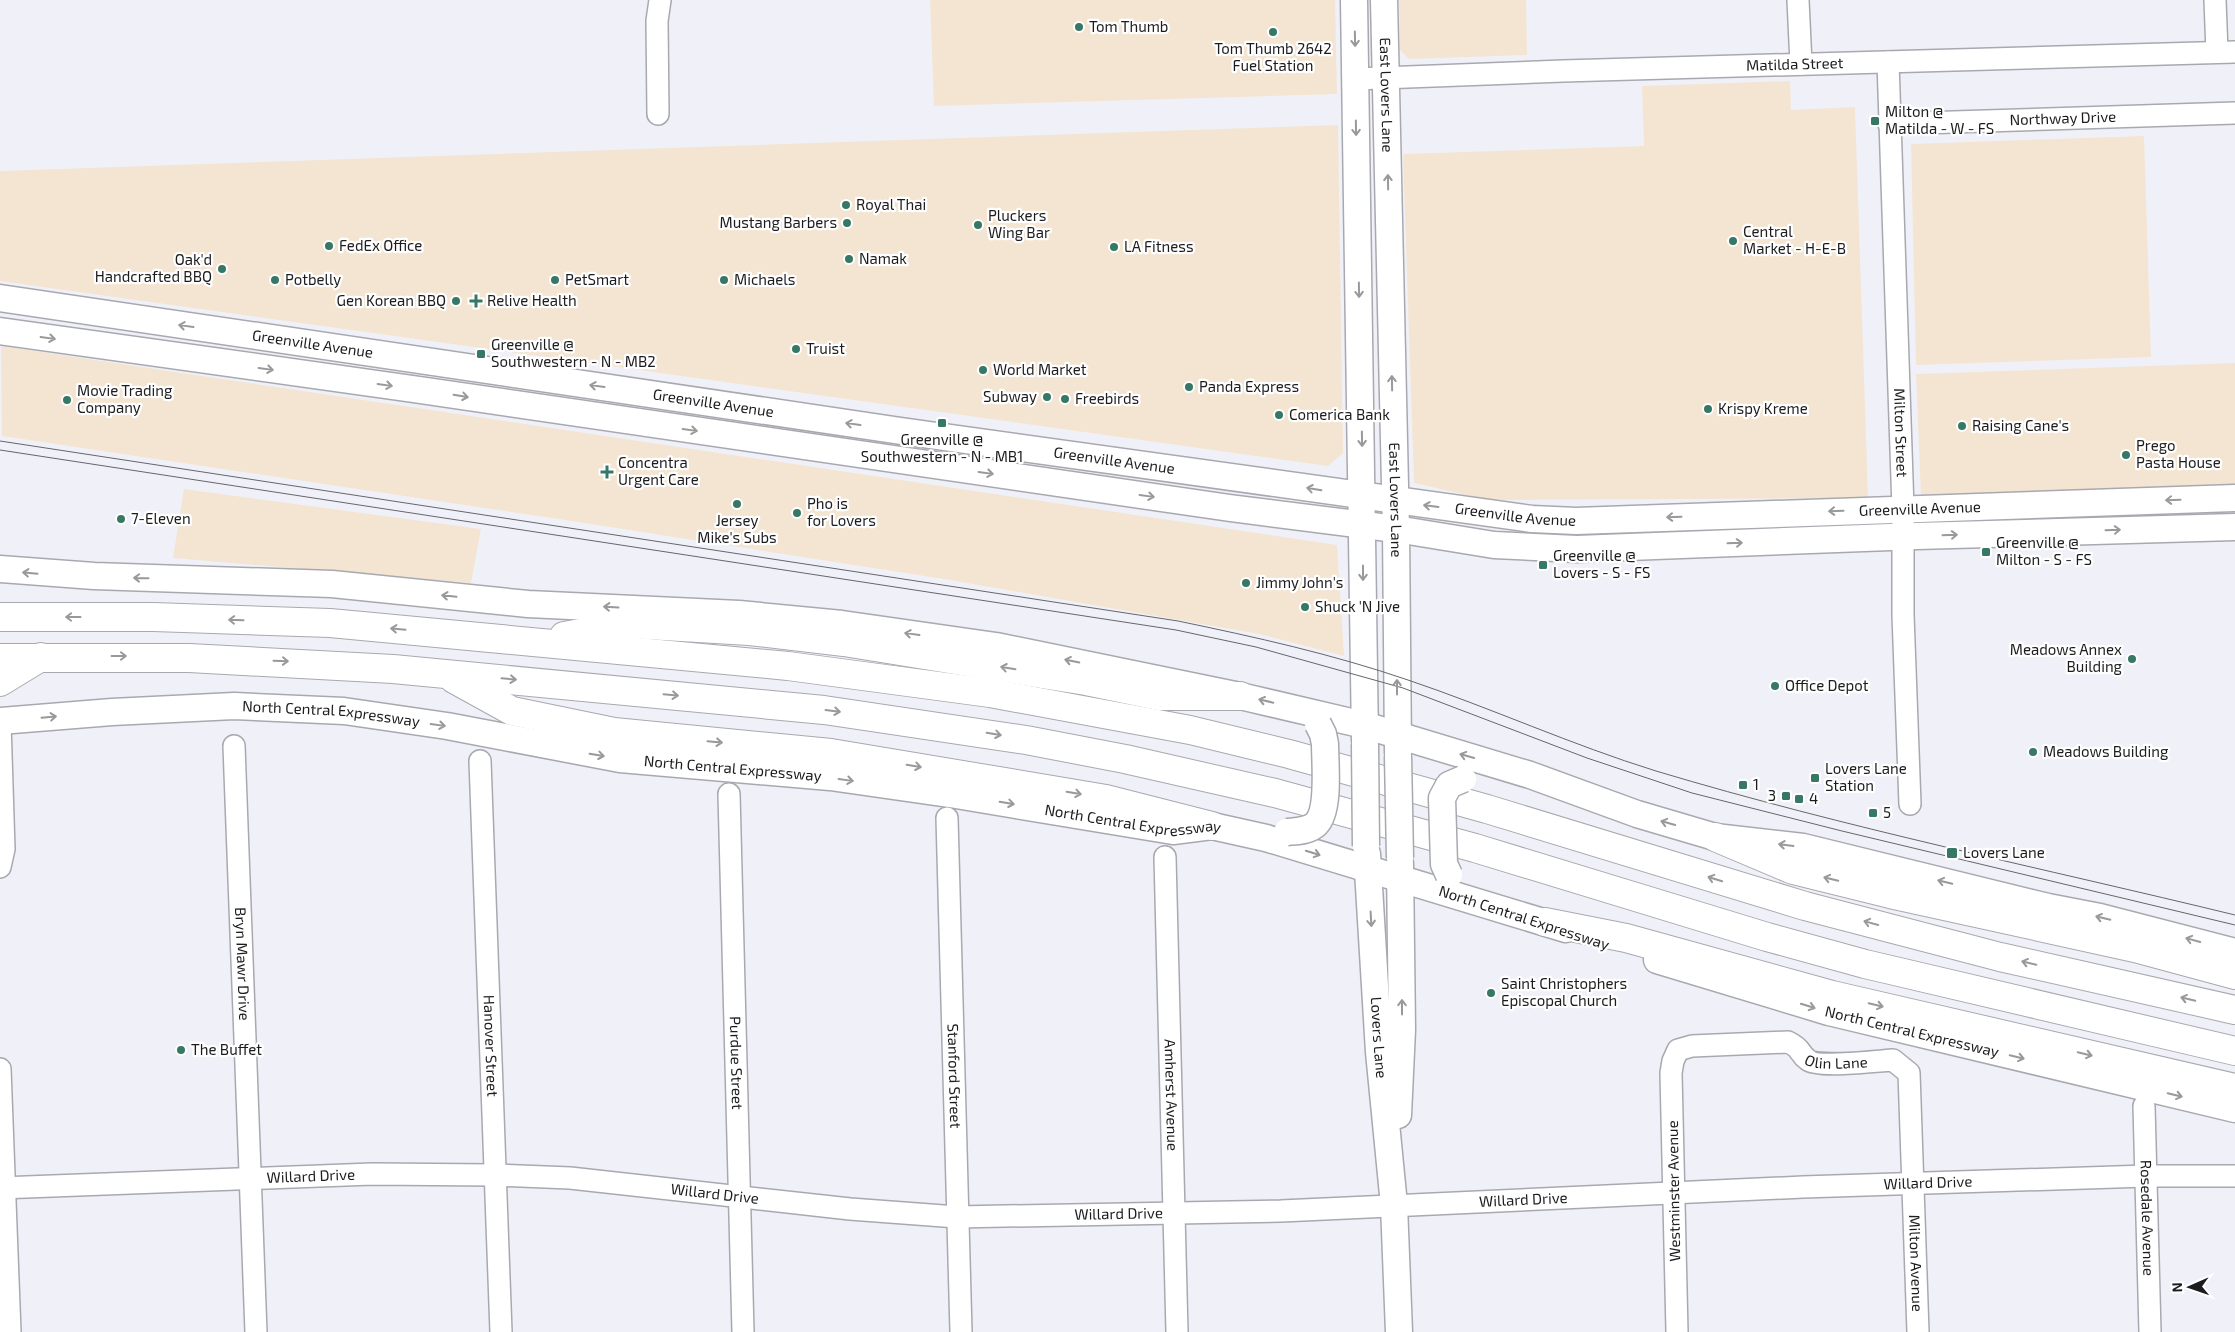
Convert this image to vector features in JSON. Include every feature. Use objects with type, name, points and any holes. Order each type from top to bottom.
[{"type":"highway","points":[[0,609],[13,617],[153,617],[330,623],[788,666],[891,678],[990,693],[1190,730],[1289,754],[1487,809],[1805,906],[2000,957],[2235,1010]]},
{"type":"highway","points":[[533,642],[630,624],[749,631],[844,642],[1086,681],[1159,696],[1240,696]]},
{"type":"highway","points":[[0,682],[42,657]]},
{"type":"highway","points":[[0,658],[231,659],[444,673],[824,710],[975,731],[1225,780],[1475,848],[1758,934],[1865,964],[2235,1051]]},
{"type":"highway","points":[[444,673],[512,711],[614,732],[831,753],[1106,799],[1212,826]]},
{"type":"highway","points":[[1715,837],[1793,870],[1890,894],[2135,948],[2235,975]]},
{"type":"highway","points":[[1545,922],[1626,938],[1832,995],[2235,1088]]},
{"type":"main road","name":"East Lovers Lane","points":[[1354,0],[1367,858]]},
{"type":"main road","name":"East Lovers Lane","points":[[1384,0],[1396,529],[1400,869]]},
{"type":"main road","name":"Greenville Avenue","points":[[0,298],[1395,502],[1532,519],[1576,521],[2228,498]]},
{"type":"main road","points":[[218,362],[223,331]]},
{"type":"main road","name":"Greenville Avenue","points":[[0,332],[413,389],[1220,507],[1396,529],[1494,545],[1577,549],[1902,537],[2229,528]]},
{"type":"main road","points":[[413,389],[417,360]]},
{"type":"main road","points":[[642,423],[646,393]]},
{"type":"main road","points":[[2228,498],[2229,528]]},
{"type":"main road","points":[[0,569],[94,576],[332,584],[528,604],[739,614],[842,624],[996,646],[1294,708],[1398,746],[1530,774],[1637,814],[1715,837],[1803,847],[2048,907],[2107,918],[2235,952]]},
{"type":"main road","name":"North Central Expressway","points":[[0,722],[112,712],[234,706],[344,712],[448,726],[620,759],[830,777],[956,795],[1173,831],[1212,826],[1277,835],[1367,858],[1400,869],[1472,901],[1545,922],[1615,947],[1829,1012],[2235,1109]]},
{"type":"main road","points":[[1277,835],[1305,830],[1316,825],[1324,812],[1325,744],[1323,734],[1318,724],[1294,708]]},
{"type":"main road","points":[[1472,901],[1449,875],[1444,864],[1442,798],[1449,785],[1464,779],[1530,774]]},
{"type":"main road","name":"Lovers Lane","points":[[1367,858],[1379,1052],[1394,1205],[1399,1332]]},
{"type":"main road","name":"Lovers Lane","points":[[1394,1205],[1402,1030],[1400,869]]},
{"type":"street","points":[[658,114],[657,21],[660,0]]},
{"type":"street","points":[[1798,0],[1801,64]]},
{"type":"street","points":[[2215,0],[2226,52]]},
{"type":"street","name":"Matilda Street","points":[[1355,79],[1498,73],[2226,52]]},
{"type":"street","name":"Milton Street","points":[[1888,62],[1903,509],[1902,537],[1910,804]]},
{"type":"street","name":"Northway Drive","points":[[1889,124],[2235,113]]},
{"type":"street","points":[[0,722],[4,849],[0,866]]},
{"type":"street","name":"Bryn Mawr Drive","points":[[234,746],[256,1332]]},
{"type":"street","name":"Hanover Street","points":[[480,761],[501,1332]]},
{"type":"street","name":"Purdue Street","points":[[729,794],[743,1332]]},
{"type":"street","name":"Stanford Street","points":[[947,818],[961,1332]]},
{"type":"street","name":"Amherst Avenue","points":[[1165,857],[1177,1332]]},
{"type":"street","name":"Olin Lane","points":[[1678,1050],[1692,1046],[1788,1042],[1799,1048],[1808,1061],[1820,1064],[1893,1060],[1909,1073]]},
{"type":"street","name":"Westminster Avenue","points":[[1677,1332],[1671,1074],[1673,1061],[1678,1050]]},
{"type":"street","points":[[0,1069],[2,1188],[10,1332]]},
{"type":"street","name":"Milton Avenue","points":[[1909,1073],[1918,1332]]},
{"type":"street","name":"Rosedale Avenue","points":[[2144,1106],[2150,1332]]},
{"type":"street","name":"Willard Drive","points":[[2,1188],[372,1174],[494,1175],[570,1178],[850,1209],[957,1217],[1281,1211],[1912,1184],[2146,1176],[2235,1176]]},
{"type":"shaded area","points":[[930,0],[1335,0],[1337,94],[934,106]]},
{"type":"shaded area","points":[[1399,0],[1526,0],[1527,55],[1409,59],[1400,50]]},
{"type":"shaded area","points":[[1790,81],[1791,110],[1855,107],[1868,498],[1489,500],[1414,483],[1403,154],[1644,146],[1642,86]]},
{"type":"shaded area","points":[[1338,125],[1343,453],[1328,466],[0,281],[0,171]]},
{"type":"shaded area","points":[[2144,136],[2151,357],[1916,365],[1911,144]]},
{"type":"shaded area","points":[[1,346],[1337,545],[1344,656],[1259,634],[950,580],[565,520],[2,436]]},
{"type":"shaded area","points":[[2235,363],[2235,486],[1921,495],[1916,374]]},
{"type":"shaded area","points":[[184,489],[481,529],[471,583],[173,558]]},
{"type":"tram line","points":[[0,441],[1178,621],[1207,627],[1351,662],[1439,691],[1625,761],[1728,792],[1944,847],[2235,915]]},
{"type":"tram line","points":[[0,450],[1176,630],[1256,647],[1403,688],[1587,758],[1692,793],[2235,925]]},
{"type":"place","name":"Tom Thumb","points":[[1079,27]]},
{"type":"place","name":"Tom Thumb 2642 Fuel Station","points":[[1273,32]]},
{"type":"place","name":"Milton @ Matilda - W - FS","points":[[1875,121]]},
{"type":"place","name":"Royal Thai","points":[[846,205]]},
{"type":"place","name":"Mustang Barbers","points":[[847,223]]},
{"type":"place","name":"Pluckers Wing Bar","points":[[978,225]]},
{"type":"place","name":"Central Market - H-E-B","points":[[1733,241]]},
{"type":"place","name":"FedEx Office","points":[[329,246]]},
{"type":"place","name":"LA Fitness","points":[[1114,247]]},
{"type":"place","name":"Namak","points":[[849,259]]},
{"type":"place","name":"Oak'd Handcrafted BBQ","points":[[222,269]]},
{"type":"place","name":"Potbelly","points":[[275,280]]},
{"type":"place","name":"PetSmart","points":[[555,280]]},
{"type":"place","name":"Michaels","points":[[724,280]]},
{"type":"place","name":"Gen Korean BBQ","points":[[456,301]]},
{"type":"place","name":"Relive Health","points":[[476,301]]},
{"type":"place","name":"Truist","points":[[796,349]]},
{"type":"place","name":"Greenville @ Southwestern - N - MB2","points":[[481,354]]},
{"type":"place","name":"World Market","points":[[983,370]]},
{"type":"place","name":"Panda Express","points":[[1189,387]]},
{"type":"place","name":"Subway","points":[[1047,397]]},
{"type":"place","name":"Freebirds","points":[[1065,399]]},
{"type":"place","name":"Movie Trading Company","points":[[67,400]]},
{"type":"place","name":"Krispy Kreme","points":[[1708,409]]},
{"type":"place","name":"Comerica Bank","points":[[1279,415]]},
{"type":"place","name":"Greenville @ Southwestern - N - MB1","points":[[942,423]]},
{"type":"place","name":"Raising Cane's","points":[[1962,426]]},
{"type":"place","name":"Prego Pasta House","points":[[2126,455]]},
{"type":"place","name":"Concentra Urgent Care","points":[[607,472]]},
{"type":"place","name":"Jersey Mike's Subs","points":[[737,504]]},
{"type":"place","name":"Pho is for Lovers","points":[[797,513]]},
{"type":"place","name":"7-Eleven","points":[[121,519]]},
{"type":"place","name":"Greenville @ Milton - S - FS","points":[[1986,552]]},
{"type":"place","name":"Greenville @ Lovers - S - FS","points":[[1543,565]]},
{"type":"place","name":"Jimmy John's","points":[[1246,583]]},
{"type":"place","name":"Shuck 'N Jive","points":[[1305,607]]},
{"type":"place","name":"Meadows Annex Building","points":[[2132,659]]},
{"type":"place","name":"Office Depot","points":[[1775,686]]},
{"type":"place","name":"Meadows Building","points":[[2033,752]]},
{"type":"place","name":"Lovers Lane Station","points":[[1815,778]]},
{"type":"place","name":"1","points":[[1743,785]]},
{"type":"place","name":"3","points":[[1786,796]]},
{"type":"place","name":"4","points":[[1799,799]]},
{"type":"place","name":"5","points":[[1873,813]]},
{"type":"place","name":"Lovers Lane","points":[[1952,853]]},
{"type":"place","name":"Saint Christophers Episcopal Church","points":[[1491,993]]},
{"type":"place","name":"The Buffet","points":[[181,1050]]}]
